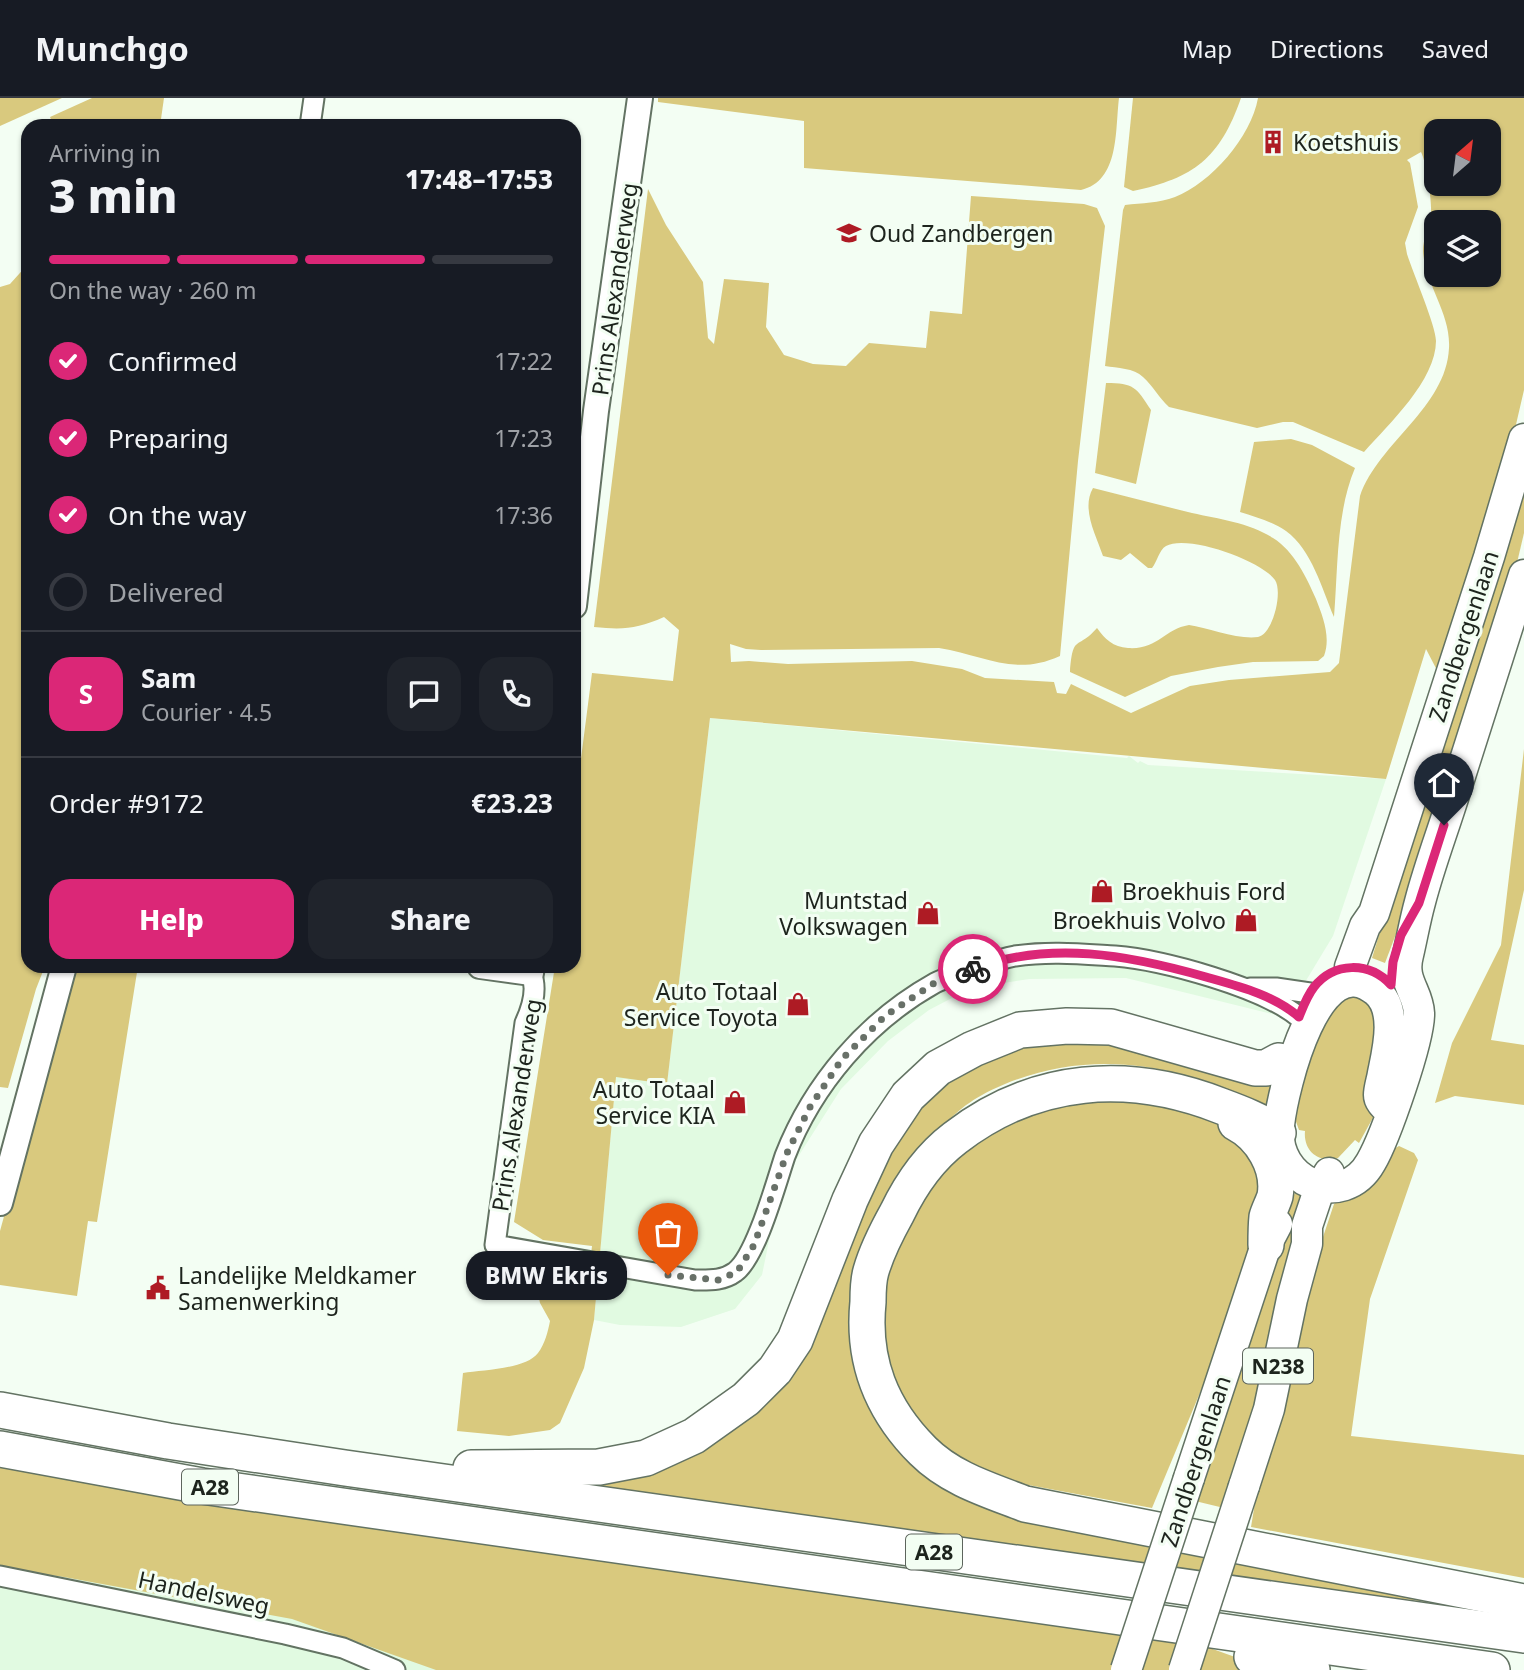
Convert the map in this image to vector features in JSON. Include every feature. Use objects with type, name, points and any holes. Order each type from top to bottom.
[{"type":"highway","name":"A28","points":[[345,1468],[599,1467],[646,1458],[694,1436],[746,1399],[775,1370],[795,1340],[850,1200],[876,1144],[908,1096],[938,1068],[973,1049],[1020,1030],[1067,1026],[1111,1027],[1255,1068],[1266,1068],[1279,1061]]},
{"type":"highway","points":[[1279,1128],[1194,1096],[1160,1088],[1107,1082],[1084,1084],[1027,1098],[984,1119],[953,1139],[917,1178],[883,1240],[870,1273],[866,1316],[870,1364],[890,1412],[924,1452],[965,1481],[1026,1504],[1524,1602]]},
{"type":"highway","points":[[1160,1088],[1189,1105],[1229,1119],[1248,1129],[1259,1139],[1267,1155],[1275,1184],[1275,1196],[1268,1217],[1266,1245]]},
{"type":"highway","name":"A28","points":[[0,1410],[168,1441],[345,1468],[1524,1635]]},
{"type":"highway","name":"A28","points":[[0,1449],[202,1486],[1492,1670]]},
{"type":"highway","name":"A28","points":[[992,1599],[1312,1670]]},
{"type":"main road","name":"Zandbergenlaan","points":[[1355,972],[1365,926],[1374,913],[1524,439]]},
{"type":"main road","name":"Zandbergenlaan","points":[[1328,1182],[1348,1183],[1365,1170],[1382,1139],[1387,1108],[1418,1020],[1418,1004],[1400,984],[1419,903],[1524,575]]},
{"type":"main road","points":[[1279,1061],[1325,976],[1336,970],[1355,972],[1382,976],[1400,984]]},
{"type":"main road","points":[[1355,972],[1376,991],[1388,1009],[1387,1048],[1379,1094],[1387,1108]]},
{"type":"main road","points":[[1306,1011],[1279,1128],[1279,1147],[1294,1174],[1311,1184],[1328,1182]]},
{"type":"main road","points":[[1279,1128],[1291,1130],[1294,1150],[1303,1163],[1318,1171],[1328,1182]]},
{"type":"main road","name":"Zandbergenlaan","points":[[1126,1670],[1266,1245],[1278,1223],[1294,1174]]},
{"type":"main road","name":"N238","points":[[1184,1670],[1269,1409],[1292,1299],[1307,1244],[1307,1226],[1328,1182]]},
{"type":"street","points":[[311,119],[314,98]]},
{"type":"street","name":"Prins Alexanderweg","points":[[581,544],[596,411],[640,98]]},
{"type":"street","name":"Prins Alexanderweg","points":[[533,973],[535,981],[531,1009],[525,1023],[495,1245],[695,1280],[718,1280],[737,1272],[754,1245],[787,1153],[810,1107],[842,1059],[885,1016],[936,982],[996,960],[1058,952],[1135,958],[1246,988],[1276,988],[1306,1011]]},
{"type":"street","points":[[0,1203],[62,973]]},
{"type":"street","name":"Handelsweg","points":[[0,1576],[285,1634],[343,1648],[395,1670]]},
{"type":"shaded area","points":[[0,98],[62,98],[0,126]]},
{"type":"shaded area","points":[[92,98],[164,98],[161,119],[50,117]]},
{"type":"shaded area","points":[[658,98],[1119,98],[1116,139],[1109,165],[1094,185],[1081,190],[804,168],[804,121],[658,102]]},
{"type":"shaded area","points":[[1133,98],[1241,98],[1224,136],[1202,162],[1173,179],[1133,191],[1124,187]]},
{"type":"shaded area","points":[[1258,98],[1524,98],[1524,390],[1508,459],[1440,676],[1426,649],[1386,779],[710,718],[667,1084],[616,1077],[594,1320],[584,1368],[560,1423],[550,1430],[509,1436],[457,1431],[463,1373],[514,1366],[538,1353],[550,1321],[540,1303],[537,1289],[550,1266],[589,1273],[592,1246],[543,1240],[514,1222],[554,973],[581,973],[581,759],[592,673],[673,681],[679,630],[664,617],[630,628],[594,627],[648,189],[666,225],[703,282],[708,338],[714,344],[724,279],[769,283],[766,327],[784,355],[813,364],[846,366],[869,343],[926,348],[930,311],[962,314],[971,196],[1084,204],[1097,208],[1105,226],[1078,461],[1060,656],[1028,665],[1013,665],[939,648],[761,650],[730,644],[731,662],[788,664],[912,661],[962,669],[985,678],[1054,682],[1057,693],[1066,694],[1071,684],[1131,713],[1190,686],[1330,672],[1339,663],[1360,496],[1382,459],[1425,407],[1445,369],[1449,335],[1432,287],[1501,287],[1501,210],[1431,210],[1430,196],[1502,196],[1502,119],[1424,119],[1424,162],[1421,152],[1407,160],[1410,163],[1418,207],[1405,243],[1436,341],[1428,371],[1398,415],[1364,452],[1293,422],[1257,428],[1169,407],[1139,374],[1105,366],[1123,210],[1125,205],[1169,199],[1189,190],[1215,170],[1238,143],[1254,113]]},
{"type":"shaded area","points":[[21,272],[21,973],[42,973],[8,1088],[0,1087],[0,287],[10,284]]},
{"type":"shaded area","points":[[1106,383],[1129,385],[1142,396],[1151,410],[1136,484],[1095,473]]},
{"type":"shaded area","points":[[1291,439],[1312,445],[1355,468],[1341,522],[1334,617],[1309,559],[1295,539],[1276,525],[1240,512],[1254,442]]},
{"type":"shaded area","points":[[1524,463],[1524,533],[1508,601],[1463,757],[1385,963],[1372,958]]},
{"type":"shaded area","points":[[1093,488],[1234,522],[1264,533],[1281,543],[1304,574],[1316,599],[1326,634],[1324,656],[1318,661],[1253,662],[1171,676],[1125,697],[1070,672],[1075,647],[1097,628],[1110,642],[1128,648],[1147,646],[1180,627],[1189,625],[1233,635],[1258,637],[1268,629],[1277,603],[1275,580],[1267,573],[1241,558],[1207,546],[1176,543],[1166,546],[1152,568],[1148,568],[1130,553],[1121,560],[1103,556],[1089,513]]},
{"type":"shaded area","points":[[710,718],[1127,758],[1129,756],[1138,763],[1140,761],[1148,765],[1386,779],[1333,936],[1284,1017],[1126,978],[1029,979],[971,988],[929,1010],[888,1041],[841,1089],[796,1160],[772,1226],[762,1275],[735,1309],[681,1327],[620,1325],[594,1320],[616,1076],[667,1083]]},
{"type":"shaded area","points":[[1524,749],[1524,890],[1491,1040],[1524,1045],[1524,1105],[1455,1096],[1435,1103],[1452,1043],[1501,945]]},
{"type":"shaded area","points":[[71,973],[137,973],[97,1222],[88,1221],[77,1296],[0,1285],[0,1231]]},
{"type":"shaded area","points":[[1362,995],[1377,1011],[1375,1114],[1359,1143],[1355,1140],[1338,1158],[1325,1159],[1310,1150],[1305,1131],[1299,1130],[1295,1119],[1295,1070],[1338,999]]},
{"type":"shaded area","points":[[1093,1035],[1276,1075],[1266,1108],[1203,1081],[1138,1066],[1105,1064],[1072,1066],[1005,1084],[987,1092],[954,1115],[933,1144],[856,1308],[939,1470],[1524,1615],[939,1537],[856,1522],[519,1475],[560,1474],[745,1403],[885,1125],[978,1055]]},
{"type":"shaded area","points":[[1112,1099],[1157,1104],[1243,1133],[1266,1199],[1224,1335],[1152,1508],[1007,1481],[974,1466],[945,1448],[899,1399],[886,1368],[876,1292],[926,1178],[997,1126],[1060,1105]]},
{"type":"shaded area","points":[[1399,1146],[1414,1153],[1418,1160],[1370,1299],[1351,1436],[1524,1455],[1524,1578],[1251,1527],[1259,1479],[1301,1303],[1334,1204],[1383,1155]]},
{"type":"shaded area","points":[[1296,1189],[1312,1194],[1252,1421],[1224,1508],[1195,1501]]},
{"type":"shaded area","points":[[0,1460],[1210,1648],[1271,1670],[436,1670],[292,1619],[64,1577],[0,1568]]},
{"type":"shaded area","points":[[0,1541],[556,1670],[0,1670]]},
{"type":"way so far","points":[[668,1275],[695,1280],[718,1280],[737,1272],[754,1245],[787,1153],[810,1107],[842,1059],[885,1016],[936,982],[973,969]]},
{"type":"place","name":"Koetshuis","points":[[1273,142]]},
{"type":"place","name":"Oud Zandbergen","points":[[849,233]]},
{"type":"place","name":"Broekhuis Ford","points":[[1102,891]]},
{"type":"place","name":"Muntstad Volkswagen","points":[[928,913]]},
{"type":"place","name":"Broekhuis Volvo","points":[[1246,920]]},
{"type":"place","name":"Auto Totaal Service Toyota","points":[[798,1004]]},
{"type":"place","name":"Auto Totaal Service KIA","points":[[735,1102]]},
{"type":"place","name":"BMW Ekris","points":[[668,1275]]},
{"type":"place","name":"Landelijke Meldkamer Samenwerking","points":[[158,1288]]},
{"type":"route","points":[[973,969],[1015,956],[1058,952],[1135,958],[1246,988],[1299,1017],[1313,988],[1336,970],[1350,967],[1368,969],[1382,976],[1391,985],[1393,962],[1401,935],[1419,903],[1444,825]]}]
